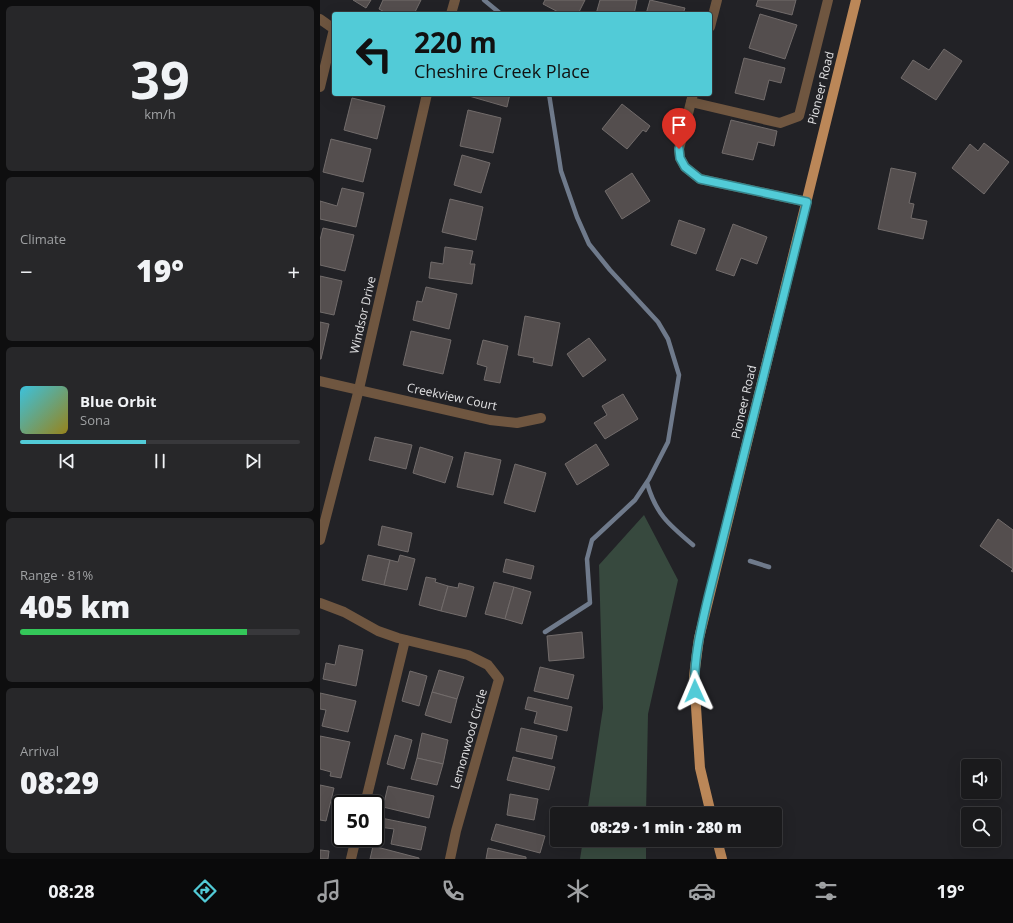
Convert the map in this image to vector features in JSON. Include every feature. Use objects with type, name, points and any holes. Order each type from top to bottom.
[{"type":"main road","name":"Pioneer Road","points":[[709,807],[700,768],[694,676],[699,638],[772,336],[807,202],[856,0]]},
{"type":"main road","points":[[719,847],[722,859]]},
{"type":"street","points":[[452,12],[455,0]]},
{"type":"street","points":[[712,19],[717,0]]},
{"type":"street","points":[[807,202],[700,179],[685,167],[680,158],[679,149],[692,98],[780,122],[799,116],[828,0]]},
{"type":"street","points":[[320,19],[332,28]]},
{"type":"street","points":[[320,87],[332,37]]},
{"type":"street","name":"Windsor Drive","points":[[320,540],[323,510],[359,390],[427,96]]},
{"type":"street","name":"Creekview Court","points":[[320,381],[490,420],[517,423],[541,418]]},
{"type":"street","name":"Lemonwood Circle","points":[[320,603],[344,612],[378,631],[406,640],[468,655],[488,665],[499,679],[456,831],[450,859]]},
{"type":"street","points":[[367,795],[406,640]]},
{"type":"street","points":[[351,859],[354,847]]},
{"type":"green space","points":[[644,515],[678,580],[648,714],[646,807],[588,807],[603,708],[599,565]]},
{"type":"green space","points":[[582,847],[646,847],[646,859],[580,859]]},
{"type":"building","points":[[353,0],[371,0],[366,8]]},
{"type":"building","points":[[383,0],[421,0],[415,12],[384,12],[379,9]]},
{"type":"building","points":[[545,0],[585,0],[579,12],[558,12],[543,4]]},
{"type":"building","points":[[600,0],[637,0],[634,12],[597,12]]},
{"type":"building","points":[[650,0],[685,8],[684,12],[647,12]]},
{"type":"building","points":[[758,0],[796,0],[792,15],[756,6]]},
{"type":"building","points":[[760,14],[797,25],[785,59],[749,48]]},
{"type":"building","points":[[944,49],[962,61],[936,100],[901,78],[913,60],[929,70]]},
{"type":"building","points":[[744,58],[785,68],[781,83],[769,80],[764,100],[735,93]]},
{"type":"building","points":[[469,96],[510,96],[507,107]]},
{"type":"building","points":[[352,98],[385,106],[377,139],[344,130]]},
{"type":"building","points":[[622,104],[650,126],[646,132],[643,130],[627,149],[602,129]]},
{"type":"building","points":[[468,110],[501,118],[493,153],[460,146]]},
{"type":"building","points":[[731,120],[777,131],[774,146],[758,142],[753,160],[722,153]]},
{"type":"building","points":[[331,139],[371,149],[363,182],[323,172]]},
{"type":"building","points":[[984,143],[1009,162],[984,194],[952,168],[970,144],[978,151]]},
{"type":"building","points":[[462,155],[490,163],[481,193],[454,185]]},
{"type":"building","points":[[891,168],[916,173],[909,203],[914,204],[911,218],[927,221],[923,239],[878,229]]},
{"type":"building","points":[[632,173],[650,201],[622,219],[605,191]]},
{"type":"building","points":[[342,188],[364,193],[356,227],[320,219],[320,201],[337,206]]},
{"type":"building","points":[[450,199],[483,207],[476,240],[442,232]]},
{"type":"building","points":[[679,220],[705,229],[696,254],[671,245]]},
{"type":"building","points":[[733,224],[767,237],[757,264],[741,258],[734,276],[716,270]]},
{"type":"building","points":[[323,228],[354,235],[345,271],[320,265],[320,240]]},
{"type":"building","points":[[445,247],[473,251],[470,264],[475,264],[472,284],[429,278],[431,262],[443,264]]},
{"type":"building","points":[[320,276],[342,281],[334,315],[320,312]]},
{"type":"building","points":[[426,287],[457,294],[449,329],[413,320],[417,301],[422,302]]},
{"type":"building","points":[[525,316],[560,323],[552,366],[533,362],[534,358],[518,355]]},
{"type":"building","points":[[320,322],[329,324],[321,359],[320,359]]},
{"type":"building","points":[[411,331],[451,340],[443,374],[403,365]]},
{"type":"building","points":[[589,338],[606,360],[583,377],[567,354]]},
{"type":"building","points":[[483,340],[508,346],[500,383],[484,380],[487,367],[477,364]]},
{"type":"building","points":[[623,394],[638,419],[605,439],[594,423],[607,415],[602,406]]},
{"type":"building","points":[[375,437],[412,445],[406,469],[369,460]]},
{"type":"building","points":[[596,444],[609,465],[577,485],[565,464]]},
{"type":"building","points":[[420,447],[453,457],[445,483],[413,473]]},
{"type":"building","points":[[465,452],[501,460],[493,495],[457,487]]},
{"type":"building","points":[[515,464],[546,473],[535,512],[504,503]]},
{"type":"building","points":[[998,519],[1013,530],[1013,569],[980,546]]},
{"type":"building","points":[[382,526],[412,533],[408,552],[378,545]]},
{"type":"building","points":[[368,555],[390,560],[384,585],[362,580]]},
{"type":"building","points":[[400,555],[415,559],[407,590],[384,585],[390,560],[398,562]]},
{"type":"building","points":[[506,559],[534,566],[531,579],[503,572]]},
{"type":"building","points":[[426,577],[436,579],[435,582],[448,586],[441,611],[419,605]]},
{"type":"building","points":[[494,582],[514,587],[505,619],[485,614]]},
{"type":"building","points":[[459,583],[474,587],[466,617],[441,611],[448,586],[458,588]]},
{"type":"building","points":[[514,587],[531,592],[522,624],[505,619]]},
{"type":"building","points":[[582,632],[584,658],[549,661],[547,636]]},
{"type":"building","points":[[339,645],[363,650],[356,686],[323,679],[326,663],[335,665]]},
{"type":"building","points":[[540,667],[574,675],[568,699],[534,691]]},
{"type":"building","points":[[439,670],[464,677],[457,699],[432,692]]},
{"type":"building","points":[[410,671],[427,676],[419,706],[402,701]]},
{"type":"building","points":[[432,692],[457,699],[451,723],[425,715]]},
{"type":"building","points":[[320,693],[356,701],[348,732],[322,726],[326,710],[320,709]]},
{"type":"building","points":[[528,697],[572,707],[567,731],[534,723],[537,712],[525,709]]},
{"type":"building","points":[[521,728],[557,736],[552,759],[516,751]]},
{"type":"building","points":[[422,733],[448,740],[443,764],[417,758]]},
{"type":"building","points":[[395,735],[412,740],[404,769],[387,764]]},
{"type":"building","points":[[320,736],[350,742],[341,778],[330,776],[331,772],[320,769]]},
{"type":"building","points":[[513,757],[555,767],[549,790],[507,780]]},
{"type":"building","points":[[417,758],[443,764],[437,785],[411,779]]},
{"type":"building","points":[[320,785],[334,788],[326,821],[320,820]]},
{"type":"building","points":[[388,786],[434,796],[429,818],[384,807]]},
{"type":"building","points":[[510,794],[538,799],[534,820],[507,815]]},
{"type":"building","points":[[384,819],[426,827],[421,850],[391,844],[394,829],[384,828]]},
{"type":"building","points":[[496,824],[545,836],[540,853],[491,840]]},
{"type":"building","points":[[373,847],[419,858],[419,859],[370,859]]},
{"type":"building","points":[[488,848],[526,857],[526,859],[486,859]]},
{"type":"building","points":[[320,850],[329,851],[328,859],[320,859]]},
{"type":"waterway","points":[[484,0],[499,12]]},
{"type":"waterway","points":[[545,632],[590,603],[587,559],[592,540],[635,500],[649,479],[668,442],[679,375],[668,339],[658,322],[610,270],[589,244],[577,217],[561,171],[549,96]]},
{"type":"waterway","points":[[647,483],[654,503],[664,518],[693,545]]},
{"type":"waterway","points":[[750,561],[769,567]]},
{"type":"route","points":[[679,149],[680,158],[685,167],[700,179],[807,202],[772,336],[745,454],[708,598],[699,638],[694,676],[695,691]]}]
